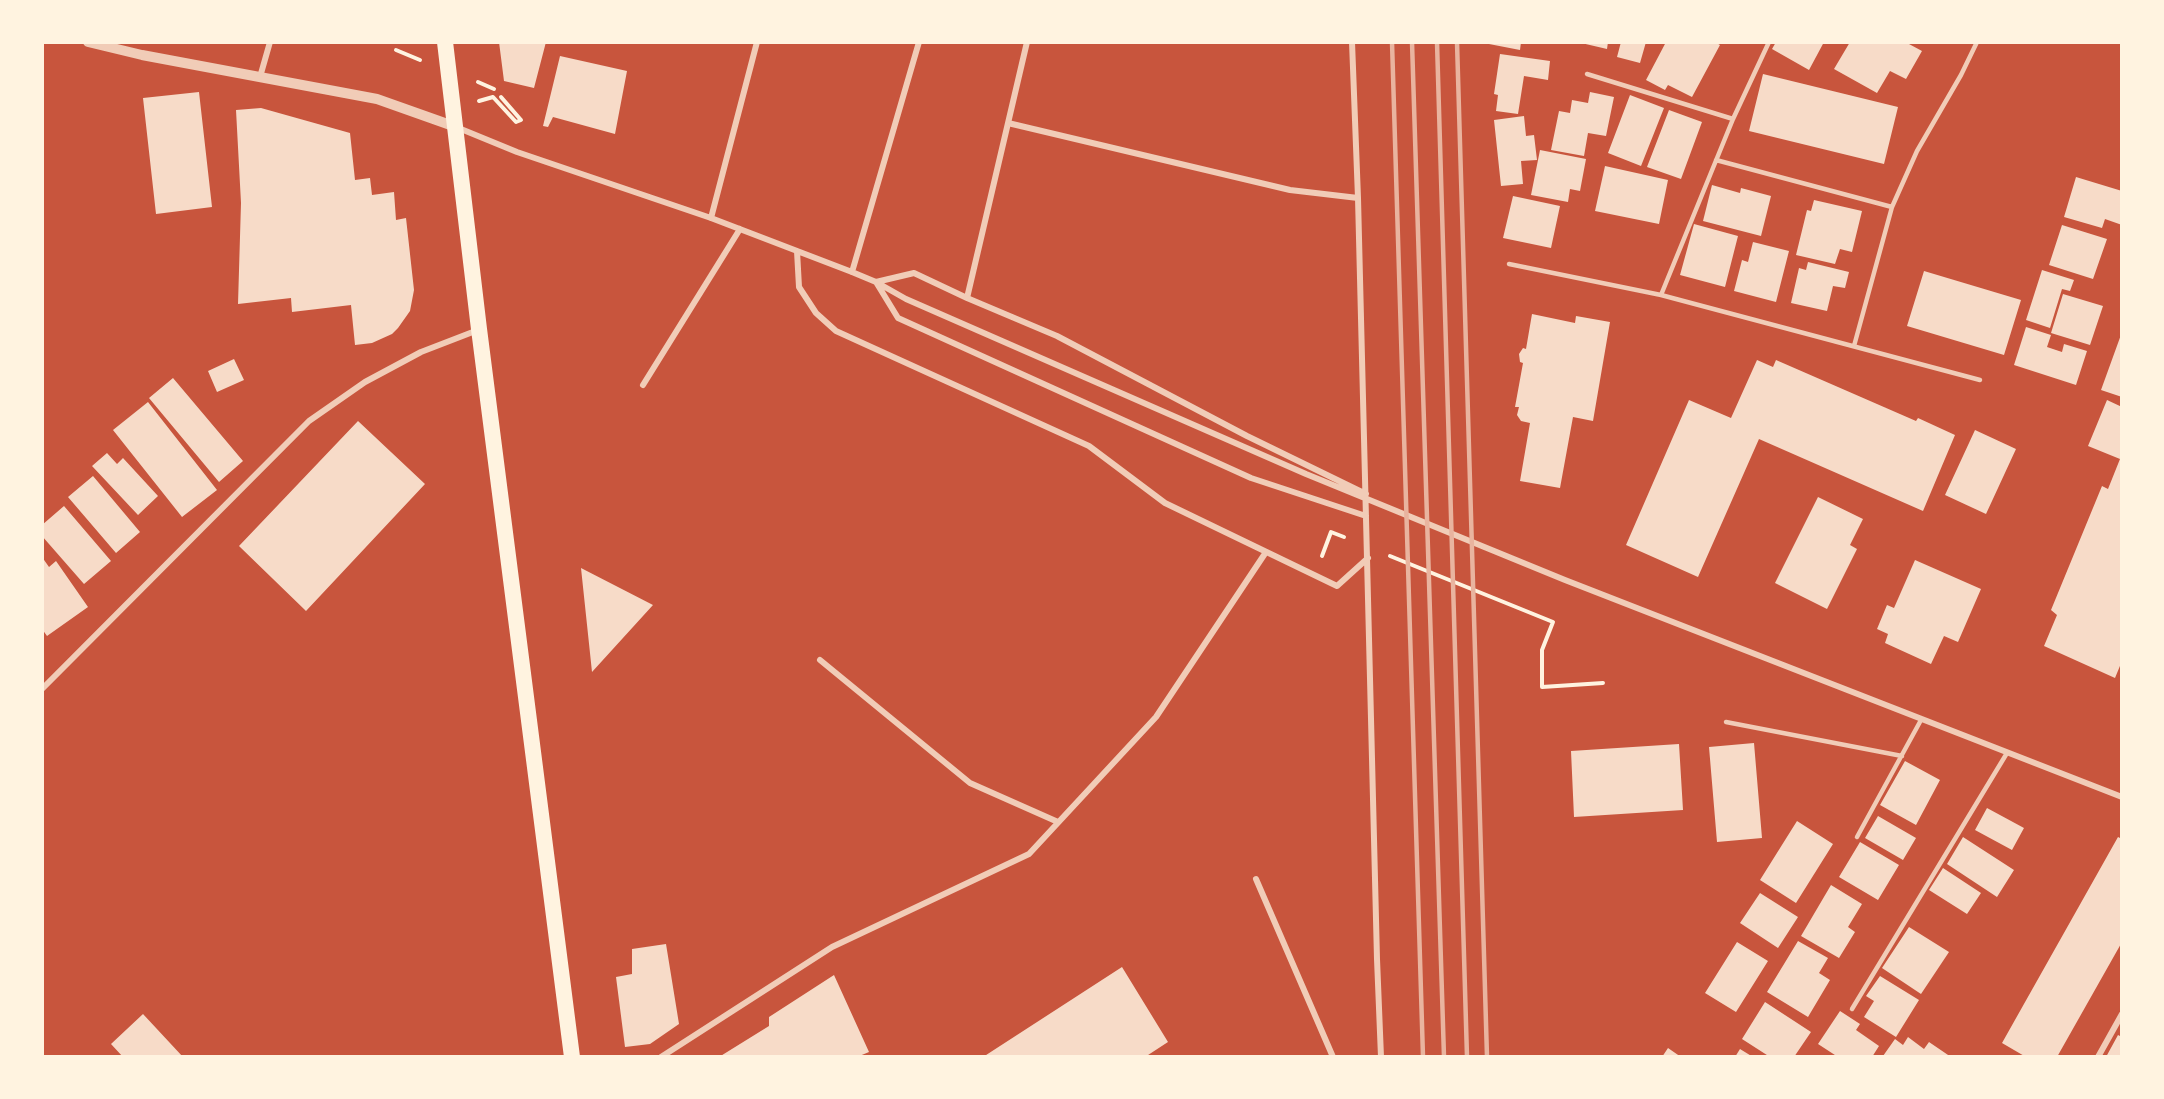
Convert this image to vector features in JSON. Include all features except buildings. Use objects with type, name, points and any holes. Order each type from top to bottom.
[{"type":"highway","points":[[445,42],[479,329],[572,1057]]},
{"type":"street","points":[[88,42],[142,55],[377,99],[517,152],[711,218],[876,282],[906,299],[1306,474],[1564,580],[2122,797]]},
{"type":"street","points":[[260,77],[270,42]]},
{"type":"street","points":[[711,218],[757,42]]},
{"type":"street","points":[[852,272],[919,42]]},
{"type":"street","points":[[967,298],[1027,42]]},
{"type":"street","points":[[1352,42],[1359,198],[1381,1057]]},
{"type":"street","points":[[1008,123],[1290,190],[1359,198]]},
{"type":"street","points":[[643,385],[740,229]]},
{"type":"street","points":[[797,251],[799,287],[816,313],[836,331],[1089,446],[1165,503],[1337,586],[1368,558]]},
{"type":"street","points":[[876,282],[914,273],[1057,336],[1247,436],[1366,494]]},
{"type":"street","points":[[876,282],[898,318],[1251,478],[1366,516]]},
{"type":"street","points":[[42,689],[309,421],[365,382],[422,352],[479,329]]},
{"type":"street","points":[[661,1057],[832,947],[1029,854],[1156,717],[1266,552]]},
{"type":"street","points":[[820,660],[970,783],[1058,822]]},
{"type":"street","points":[[1256,879],[1333,1057]]},
{"type":"street","points":[[2098,1057],[2122,1014]]},
{"type":"lane","points":[[1661,295],[1733,119],[1769,42]]},
{"type":"lane","points":[[1854,346],[1892,207],[1917,151],[1961,75],[1977,42]]},
{"type":"lane","points":[[1587,74],[1733,119]]},
{"type":"lane","points":[[1716,160],[1892,207]]},
{"type":"lane","points":[[1509,264],[1661,295],[1980,380]]},
{"type":"lane","points":[[1857,837],[1921,720]]},
{"type":"lane","points":[[1726,722],[1902,756]]},
{"type":"lane","points":[[1852,1009],[2007,753]]},
{"type":"path","points":[[493,97],[516,122],[520,120],[501,97]]},
{"type":"path","points":[[1320,561],[1331,532],[1353,541]]},
{"type":"path","points":[[1387,554],[1553,622],[1542,650],[1542,687],[1603,683]]},
{"type":"railway","points":[[1392,42],[1423,1057]]},
{"type":"railway","points":[[1412,42],[1444,1057]]},
{"type":"railway","points":[[1437,42],[1467,1057]]},
{"type":"railway","points":[[1457,42],[1487,1057]]}]
